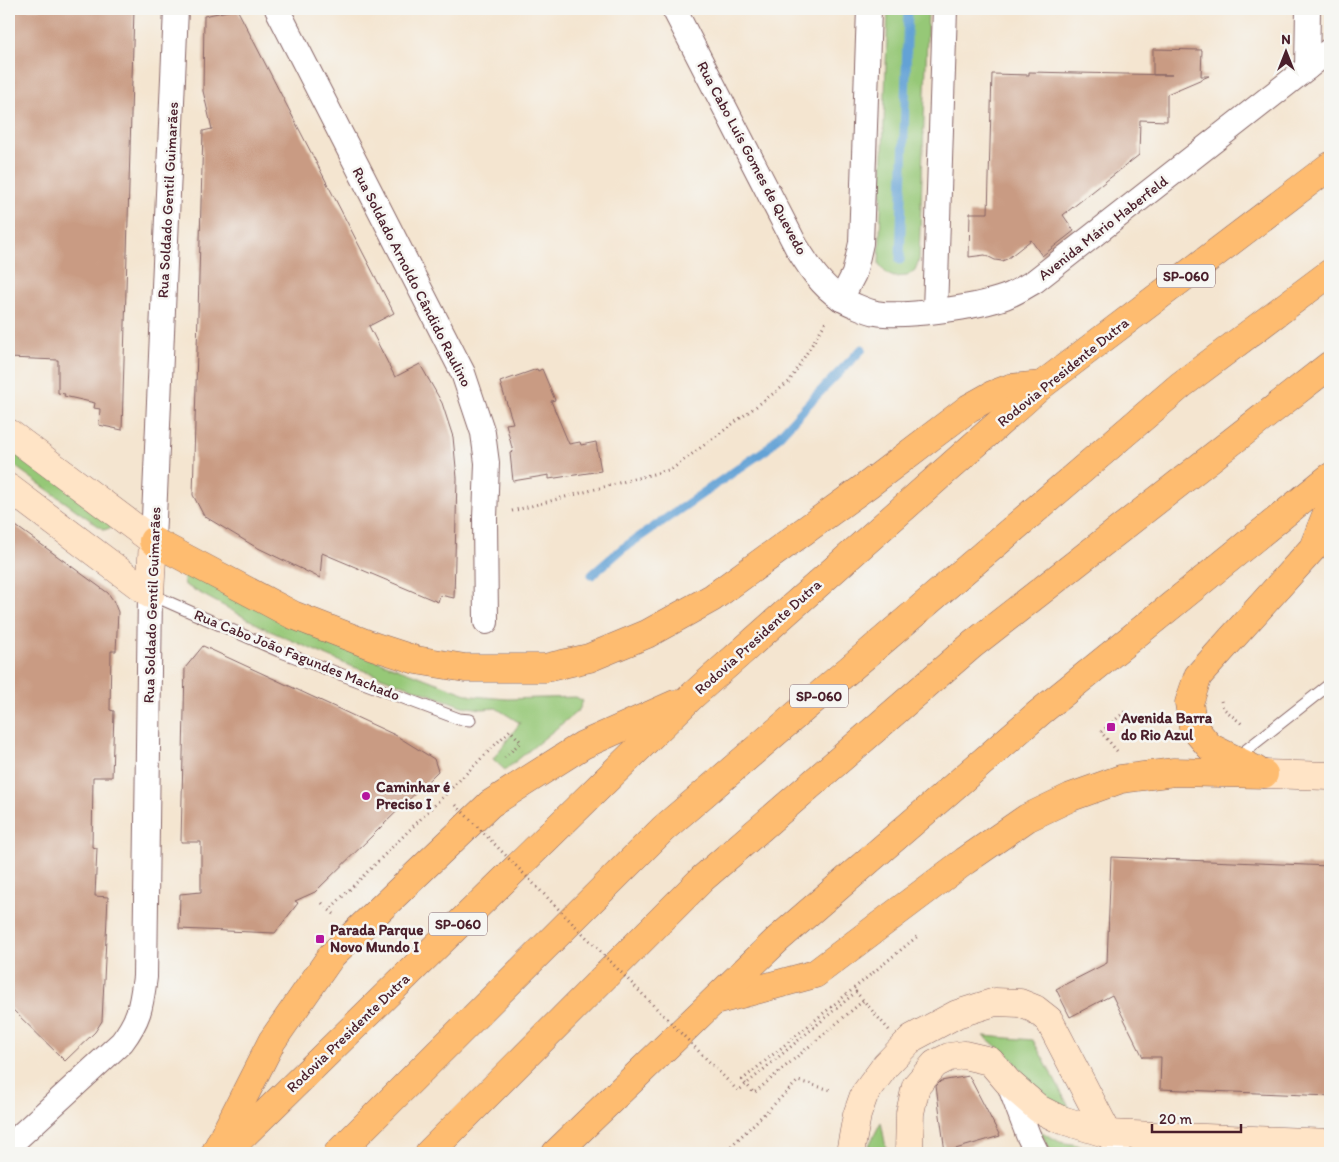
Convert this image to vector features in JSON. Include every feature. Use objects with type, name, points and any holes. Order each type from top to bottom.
[{"type":"highway","name":"Rodovia Presidente Dutra","points":[[225,1153],[692,696],[1042,385],[1330,166]]},
{"type":"highway","name":"SP-060","points":[[338,1153],[663,829],[1181,385],[1330,273]]},
{"type":"highway","points":[[429,1153],[702,879],[972,645],[1330,365]]},
{"type":"highway","points":[[153,542],[294,615],[390,652],[416,660],[465,668],[545,668],[589,658],[638,637],[712,598],[869,484],[969,408],[994,394],[1010,388],[1042,385]]},
{"type":"highway","points":[[556,1153],[777,940],[1039,713],[1330,477]]},
{"type":"highway","points":[[1264,774],[1210,747],[1193,727],[1189,703],[1198,676],[1313,548],[1330,505]]},
{"type":"highway","points":[[215,1153],[272,1041],[332,955],[490,804],[584,745],[692,696]]},
{"type":"highway","points":[[712,1002],[815,974],[973,855],[1027,818],[1071,797],[1120,779],[1174,772],[1264,774]]},
{"type":"main road","points":[[9,433],[153,542]]},
{"type":"main road","name":"Rua Cabo João Fagundes Machado","points":[[9,488],[150,594]]},
{"type":"main road","name":"Rua Soldado Gentil Guimarães","points":[[150,594],[153,542]]},
{"type":"main road","points":[[1264,774],[1330,776]]},
{"type":"main road","points":[[850,1153],[857,1115],[864,1095],[886,1065],[912,1038],[957,1014],[995,1002],[1020,1003],[1035,1009],[1049,1020],[1113,1144]]},
{"type":"main road","points":[[909,1153],[910,1113],[916,1086],[934,1064],[949,1057],[964,1055],[990,1061],[1008,1082],[1039,1108],[1052,1116],[1113,1144],[1330,1143]]},
{"type":"street","name":"Rua Soldado Gentil Guimarães","points":[[153,542],[176,9]]},
{"type":"street","name":"Rua Soldado Arnoldo Cândido Raulino","points":[[276,9],[463,373],[483,433],[487,463],[484,518],[486,622]]},
{"type":"street","name":"Rua Cabo Luís Gomes de Quevedo","points":[[674,9],[796,246],[813,272],[841,299]]},
{"type":"street","points":[[841,299],[854,274],[861,243],[868,9]]},
{"type":"street","points":[[934,311],[945,9]]},
{"type":"street","points":[[1306,68],[1308,9]]},
{"type":"street","name":"Avenida Mário Haberfeld","points":[[841,299],[875,313],[905,314],[990,302],[1006,297],[1035,281],[1330,50]]},
{"type":"street","name":"Rua Soldado Gentil Guimarães","points":[[9,1146],[122,1042],[134,1026],[141,1010],[145,976],[150,594]]},
{"type":"street","points":[[1008,1082],[1028,1135],[1037,1153]]},
{"type":"lane","name":"Rua Cabo João Fagundes Machado","points":[[150,594],[279,651],[459,720],[470,720]]},
{"type":"lane","points":[[1234,760],[1330,684]]},
{"type":"path","points":[[484,518],[672,469],[789,382],[841,299]]},
{"type":"path","points":[[1220,695],[1223,708],[1263,737]]},
{"type":"path","points":[[1119,753],[1101,732],[1127,710]]},
{"type":"path","points":[[456,805],[738,1091],[856,992],[889,1030]]},
{"type":"path","points":[[322,903],[330,910]]},
{"type":"path","points":[[863,1001],[754,1093],[742,1080],[924,931]]},
{"type":"path","points":[[724,1153],[798,1081],[832,1090]]},
{"type":"green space","points":[[888,9],[928,9],[919,260],[915,270],[907,276],[894,277],[887,274],[879,264]]},
{"type":"green space","points":[[9,439],[113,527],[104,530],[9,462]]},
{"type":"green space","points":[[188,568],[351,651],[472,696],[507,699],[576,697],[583,701],[579,710],[505,770],[493,759],[520,723],[496,708],[482,709],[462,706],[348,665],[270,631],[185,585],[183,575]]},
{"type":"green space","points":[[984,1036],[1033,1040],[1073,1114],[1042,1104],[1014,1061]]},
{"type":"green space","points":[[881,1122],[887,1153],[865,1153]]},
{"type":"green space","points":[[1040,1131],[1060,1142],[1077,1145],[1094,1153],[1052,1153]]},
{"type":"building","points":[[9,9],[134,9],[122,430],[99,425],[100,409],[94,408],[95,403],[58,393],[58,360],[9,358]]},
{"type":"building","points":[[237,9],[394,313],[369,326],[395,377],[420,364],[442,403],[453,437],[457,478],[454,598],[440,595],[438,602],[322,553],[320,578],[254,546],[204,516],[193,495],[203,131],[212,129],[203,91],[204,16]]},
{"type":"building","points":[[1153,49],[1202,50],[1201,76],[1209,76],[1167,94],[1167,121],[1140,120],[1139,155],[1063,215],[1074,231],[1042,256],[1031,240],[1002,261],[985,255],[969,257],[970,213],[988,213],[992,74],[1029,75],[1029,72],[1153,75]]},
{"type":"building","points":[[537,369],[538,371],[542,369],[555,400],[551,401],[569,444],[580,442],[581,445],[596,442],[601,471],[549,479],[549,475],[513,481],[510,453],[513,452],[506,424],[513,423],[500,382]]},
{"type":"building","points":[[9,521],[108,593],[118,612],[116,651],[111,651],[110,710],[114,711],[112,777],[93,777],[92,847],[97,848],[95,896],[108,897],[102,1021],[95,1032],[65,1061],[9,1006],[9,894],[11,894],[12,837],[9,837]]},
{"type":"building","points":[[203,646],[395,735],[434,759],[438,771],[315,892],[295,901],[298,903],[275,933],[179,929],[180,894],[201,892],[201,842],[181,842],[185,668]]},
{"type":"building","points":[[1111,857],[1330,866],[1330,1096],[1160,1089],[1161,1057],[1143,1057],[1112,995],[1070,1017],[1056,989],[1107,963]]},
{"type":"building","points":[[969,1076],[1000,1136],[945,1152],[936,1086],[941,1081]]},
{"type":"waterway","points":[[900,260],[908,9]]},
{"type":"waterway","points":[[592,575],[622,549],[767,449],[862,349]]},
{"type":"place","name":"Avenida Barra do Rio Azul","points":[[1111,727]]},
{"type":"place","name":"Caminhar é Preciso I","points":[[366,796]]},
{"type":"place","name":"Parada Parque Novo Mundo I","points":[[320,939]]}]
